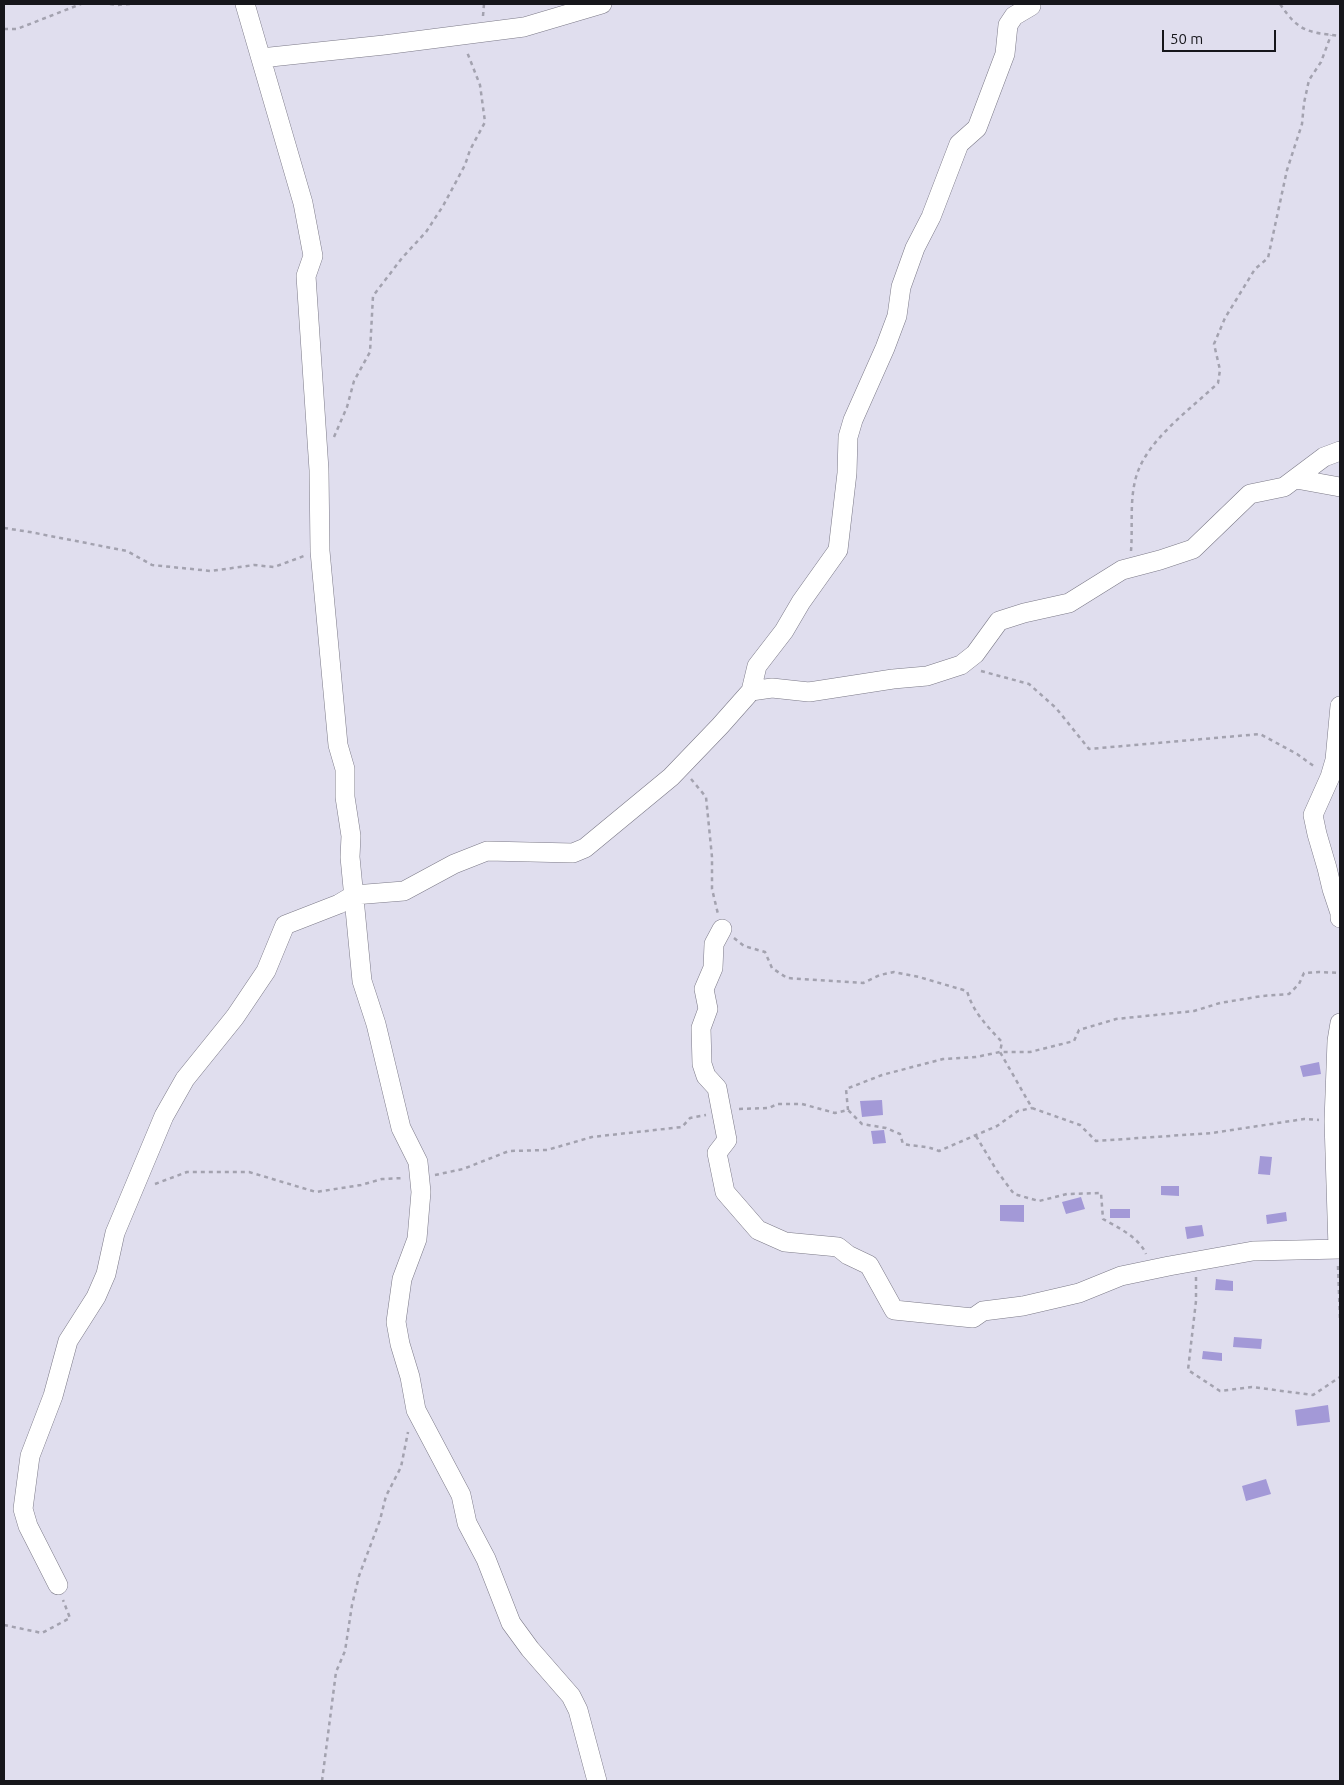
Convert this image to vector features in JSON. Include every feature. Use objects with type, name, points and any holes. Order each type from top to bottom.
[{"type":"street","points":[[245,4],[302,203],[313,256],[306,276],[319,470],[320,551],[338,745],[345,769],[345,797],[351,836],[350,857],[362,981],[376,1024],[401,1128],[418,1162],[421,1192],[417,1239],[402,1279],[396,1322],[400,1344],[410,1377],[416,1410],[461,1495],[467,1523],[486,1560],[512,1624],[530,1649],[571,1696],[578,1710],[596,1781]]},
{"type":"street","points":[[261,58],[524,27],[602,4]]},
{"type":"street","points":[[58,1585],[28,1526],[23,1509],[30,1456],[53,1396],[68,1341],[96,1297],[106,1274],[115,1233],[164,1116],[185,1079],[235,1017],[266,971],[285,925],[339,904],[354,895],[404,890],[454,864],[487,851],[573,853],[585,848],[671,777],[751,691],[757,666],[784,631],[801,602],[838,550],[848,437],[853,420],[885,348],[897,316],[901,287],[915,248],[931,217],[959,144],[977,128],[1006,54],[1008,25],[1014,16],[1031,6],[1030,4]]},
{"type":"street","points":[[751,691],[772,688],[809,692],[893,678],[927,676],[961,665],[976,654],[999,621],[1024,613],[1070,603],[1122,570],[1193,549],[1250,494],[1284,487],[1324,457],[1340,451]]},
{"type":"street","points":[[1296,479],[1340,487]]},
{"type":"street","points":[[1340,706],[1335,760],[1330,777],[1313,815],[1340,918]]},
{"type":"street","points":[[722,928],[714,944],[713,968],[704,989],[708,1009],[701,1028],[702,1064],[706,1076],[716,1088],[727,1140],[717,1153],[725,1192],[758,1230],[785,1242],[838,1247],[848,1255],[869,1265],[894,1310],[973,1318],[983,1311],[1023,1306],[1079,1293],[1121,1276],[1169,1266],[1253,1251],[1339,1249],[1334,1121],[1337,1041],[1340,1023]]},
{"type":"path","points":[[4,29],[17,29],[58,11],[81,4]]},
{"type":"path","points":[[110,4],[130,4]]},
{"type":"path","points":[[1280,4],[1289,18],[1303,30],[1340,36]]},
{"type":"path","points":[[331,443],[347,407],[354,381],[370,352],[373,296],[402,258],[426,232],[443,206],[466,165],[470,150],[485,122],[480,86],[461,35]]},
{"type":"path","points":[[1122,570],[1131,554],[1133,495],[1140,468],[1155,443],[1218,383],[1220,370],[1214,344],[1225,318],[1256,269],[1268,258],[1286,170],[1302,124],[1309,80],[1321,62],[1331,35]]},
{"type":"path","points":[[4,528],[128,551],[152,565],[211,571],[254,565],[274,567],[320,551]]},
{"type":"path","points":[[961,665],[1029,684],[1056,708],[1089,749],[1260,734],[1296,754],[1330,777]]},
{"type":"path","points":[[680,766],[706,797],[712,850],[712,889],[722,928],[744,946],[765,952],[772,968],[787,978],[863,983],[880,975],[894,972],[967,991],[971,1004],[982,1020],[1002,1042],[1000,1052],[1032,1108]]},
{"type":"path","points":[[1334,1121],[1304,1119],[1212,1133],[1096,1141],[1080,1125],[1032,1108],[1018,1111],[997,1126],[940,1151],[926,1146],[903,1144],[900,1134],[886,1128],[862,1124],[848,1110],[846,1089],[882,1075],[943,1059],[976,1057],[1000,1052],[1030,1052],[1074,1041],[1079,1030],[1116,1020],[1194,1011],[1220,1003],[1290,994],[1299,984],[1304,973],[1340,973]]},
{"type":"path","points":[[722,1112],[769,1108],[777,1104],[802,1104],[835,1113],[848,1110]]},
{"type":"path","points":[[976,1136],[1014,1194],[1039,1201],[1067,1194],[1101,1193],[1102,1219],[1120,1228],[1143,1246],[1149,1262],[1169,1266]]},
{"type":"path","points":[[1339,1249],[1340,1320]]},
{"type":"path","points":[[1196,1261],[1196,1301],[1188,1370],[1220,1391],[1252,1387],[1312,1395],[1340,1376]]},
{"type":"path","points":[[322,1781],[336,1672],[345,1651],[352,1605],[359,1576],[380,1520],[386,1496],[400,1467],[416,1410]]},
{"type":"path","points":[[4,1625],[42,1634],[70,1618],[58,1585]]},
{"type":"building","points":[[1319,1062],[1321,1074],[1303,1077],[1300,1066]]},
{"type":"building","points":[[882,1100],[883,1115],[862,1117],[860,1101]]},
{"type":"building","points":[[884,1130],[886,1143],[873,1144],[871,1131]]},
{"type":"building","points":[[1260,1156],[1272,1157],[1270,1175],[1258,1174]]},
{"type":"building","points":[[1161,1186],[1179,1186],[1179,1196],[1161,1195]]},
{"type":"building","points":[[1081,1197],[1085,1209],[1066,1214],[1062,1202]]},
{"type":"building","points":[[1000,1205],[1024,1205],[1024,1222],[1000,1221]]},
{"type":"building","points":[[1110,1209],[1130,1209],[1130,1218],[1110,1218]]},
{"type":"building","points":[[1286,1212],[1287,1221],[1267,1224],[1266,1215]]},
{"type":"building","points":[[1202,1225],[1204,1236],[1187,1239],[1185,1227]]},
{"type":"building","points":[[1216,1279],[1233,1281],[1233,1291],[1215,1290]]},
{"type":"building","points":[[1234,1337],[1262,1339],[1261,1349],[1233,1347]]},
{"type":"building","points":[[1203,1351],[1222,1353],[1222,1361],[1202,1359]]},
{"type":"building","points":[[1328,1405],[1330,1422],[1297,1426],[1295,1410]]},
{"type":"building","points":[[1266,1479],[1271,1494],[1246,1501],[1242,1486]]}]
